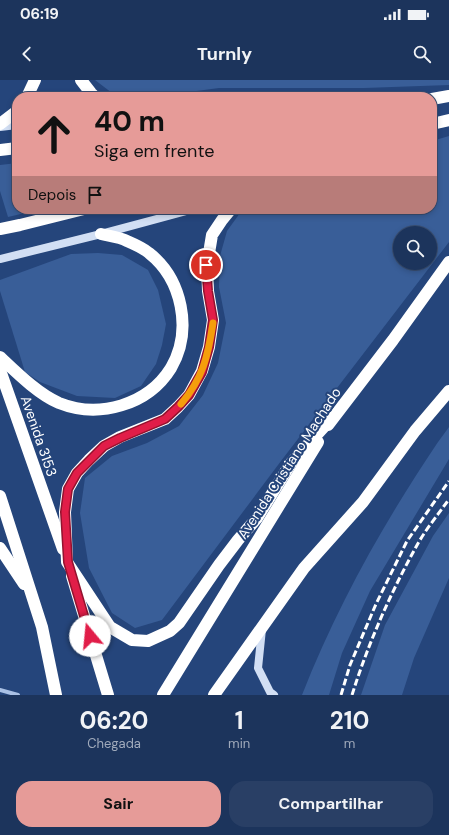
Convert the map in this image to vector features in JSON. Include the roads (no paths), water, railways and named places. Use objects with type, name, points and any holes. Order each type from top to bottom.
[{"type":"highway","points":[[29,92],[35,80]]},
{"type":"highway","points":[[81,80],[90,92]]},
{"type":"highway","points":[[0,125],[12,115]]},
{"type":"highway","points":[[437,123],[449,120]]},
{"type":"highway","points":[[0,150],[12,149]]},
{"type":"highway","points":[[0,229],[64,214]]},
{"type":"highway","points":[[227,214],[212,235],[206,265],[208,291],[213,320],[209,347],[202,372],[189,395],[165,419],[104,446],[77,473],[68,489],[65,512],[68,562],[110,627],[132,640],[148,641],[170,631],[179,623],[238,540],[257,518],[291,463],[333,418]]},
{"type":"highway","points":[[0,356],[19,375],[37,389],[59,403],[83,410],[109,409],[133,402],[154,387],[171,368],[180,344],[183,319],[178,294],[166,271],[148,253],[126,240],[101,234]]},
{"type":"highway","name":"Avenida Cristiano Machado","points":[[164,692],[333,418],[393,340],[449,262]]},
{"type":"highway","name":"Avenida 3153","points":[[0,370],[68,562],[108,695]]},
{"type":"highway","points":[[214,695],[304,568],[363,502],[415,431],[449,391]]},
{"type":"highway","points":[[0,496],[36,604],[56,695]]},
{"type":"highway","points":[[0,548],[36,604]]},
{"type":"main road","points":[[0,125],[12,125]]},
{"type":"main road","points":[[0,259],[175,214]]},
{"type":"main road","points":[[262,627],[258,668],[270,692],[274,695]]},
{"type":"street","points":[[0,690],[18,695]]},
{"type":"railway","points":[[341,695],[350,665],[376,604],[407,541],[449,481]]},
{"type":"railway","points":[[352,695],[372,638],[397,583],[427,529],[449,499]]}]
